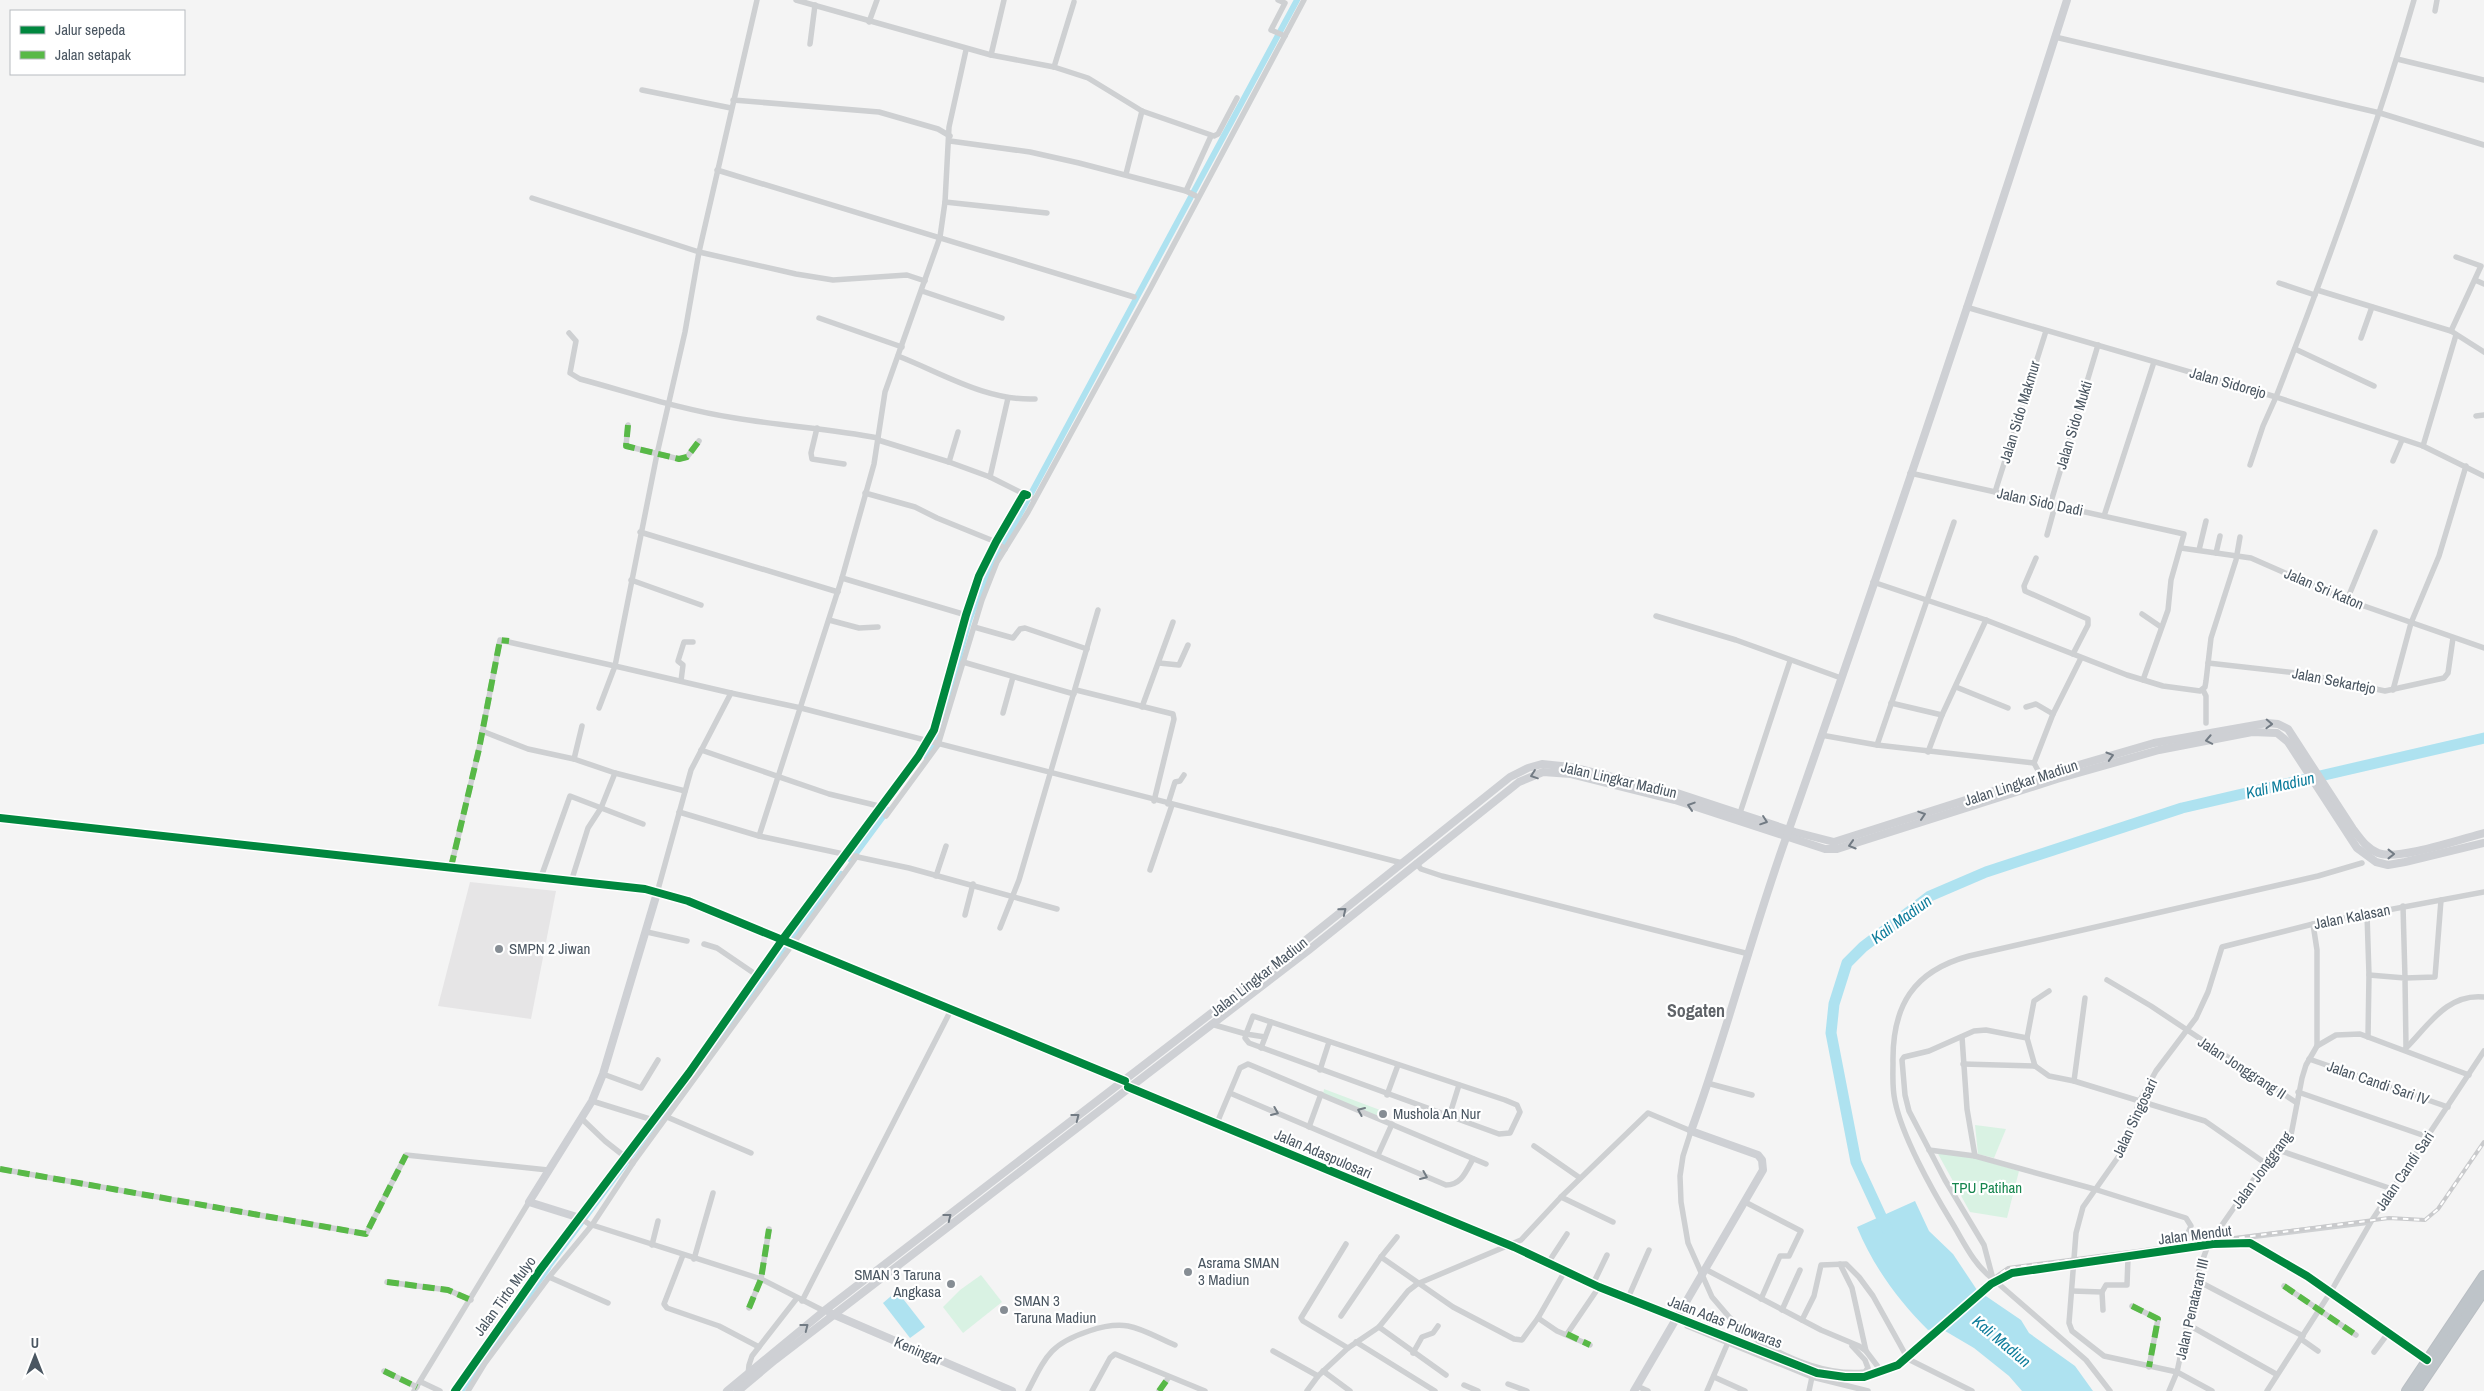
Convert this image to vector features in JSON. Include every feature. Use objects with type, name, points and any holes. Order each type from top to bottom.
[{"type":"highway","points":[[2407,1391],[2484,1276]]},
{"type":"highway","points":[[2416,1391],[2484,1290]]},
{"type":"main road","points":[[1636,1389],[1762,1174],[1764,1167],[1760,1157],[1691,1131],[1750,954],[1787,833],[1874,582],[2067,0]]},
{"type":"main road","name":"Jalan Lingkar Madiun","points":[[1127,1084],[1210,1024],[1325,931],[1402,863],[1510,778],[1528,768],[1542,764],[1571,767],[1674,792],[1740,813],[1825,849],[1849,847],[2154,743],[2251,724],[2278,724],[2288,729],[2297,742],[2350,830],[2356,848],[2367,858],[2388,865],[2484,843]]},
{"type":"main road","name":"Jalan Lingkar Madiun","points":[[727,1391],[833,1315],[925,1240],[1519,782],[1543,772],[1571,774],[1675,800],[1787,833],[1824,841],[1845,840],[2041,776],[2252,732],[2277,733],[2288,742],[2350,830],[2372,849],[2389,856],[2484,833]]},
{"type":"main road","points":[[579,1218],[529,1202],[592,1101],[603,1074],[647,932],[657,892]]},
{"type":"main road","name":"Jalan Lingkar Madiun","points":[[738,1391],[749,1376],[824,1311],[925,1240]]},
{"type":"main road","name":"Keningar","points":[[824,1311],[1012,1391]]},
{"type":"street","points":[[598,708],[615,666],[640,532],[656,454],[669,406],[699,252],[757,0]]},
{"type":"street","points":[[796,0],[966,50],[1054,67],[1088,78],[1142,111],[1211,136],[1218,134],[1237,98]]},
{"type":"street","points":[[869,22],[877,0]]},
{"type":"street","points":[[991,55],[1004,0]]},
{"type":"street","points":[[1278,0],[1285,2],[1271,31],[1283,35]]},
{"type":"street","points":[[468,1391],[485,1363],[590,1225],[653,1120],[847,854],[933,744],[934,730],[966,615],[979,576],[1001,546],[1029,497],[1198,197],[1283,35],[1304,0]]},
{"type":"street","points":[[2250,465],[2263,426],[2316,293],[2380,113],[2414,0]]},
{"type":"street","points":[[2435,11],[2437,0]]},
{"type":"street","points":[[1054,67],[1074,2]]},
{"type":"street","points":[[810,44],[815,6]]},
{"type":"street","points":[[2055,37],[2380,113],[2484,145]]},
{"type":"street","points":[[759,836],[842,578],[878,439],[885,392],[940,236],[945,202],[950,139],[949,127],[966,50]]},
{"type":"street","points":[[2397,59],[2484,80]]},
{"type":"street","points":[[642,90],[731,108]]},
{"type":"street","points":[[733,100],[879,112],[938,129],[950,139],[1030,152],[1126,174],[1188,192],[1198,197]]},
{"type":"street","points":[[1126,174],[1142,111]]},
{"type":"street","points":[[938,129],[949,127]]},
{"type":"street","points":[[1188,192],[1211,136]]},
{"type":"street","points":[[717,170],[940,236],[1134,297]]},
{"type":"street","points":[[532,198],[699,252],[834,280],[898,274],[925,281]]},
{"type":"street","points":[[945,202],[1047,213]]},
{"type":"street","points":[[2423,446],[2454,333],[2482,267],[2456,258]]},
{"type":"street","points":[[2475,280],[2484,284]]},
{"type":"street","points":[[2279,283],[2372,307],[2454,333],[2484,352]]},
{"type":"street","points":[[922,291],[1002,318]]},
{"type":"street","name":"Jalan Sidorejo","points":[[1966,306],[2276,397],[2423,446],[2484,476]]},
{"type":"street","points":[[2361,338],[2372,307]]},
{"type":"street","points":[[819,318],[902,347]]},
{"type":"street","name":"Jalan Sido Makmur","points":[[1995,492],[2046,331]]},
{"type":"street","points":[[569,333],[576,341],[570,369],[572,375],[669,406],[737,419],[817,428],[878,439],[990,477],[1029,497]]},
{"type":"street","name":"Jalan Sido Mukti","points":[[2047,535],[2053,505],[2098,345]]},
{"type":"street","points":[[2295,349],[2374,386]]},
{"type":"street","points":[[898,356],[954,381],[1008,398],[1021,401],[1035,399]]},
{"type":"street","points":[[2104,516],[2154,362]]},
{"type":"street","points":[[990,477],[1008,398]]},
{"type":"street","points":[[2476,416],[2484,415]]},
{"type":"street","points":[[628,425],[626,446],[656,454],[683,459],[694,450],[699,441]]},
{"type":"street","points":[[817,428],[811,453],[812,459],[844,464]]},
{"type":"street","points":[[949,462],[958,432]]},
{"type":"street","points":[[2393,461],[2402,440]]},
{"type":"street","name":"Jalan Sekartejo","points":[[2208,663],[2305,674],[2393,690],[2411,623],[2439,556],[2466,466]]},
{"type":"street","name":"Jalan Sido Dadi","points":[[1910,473],[2184,534],[2181,548]]},
{"type":"street","points":[[865,493],[915,507],[1001,546]]},
{"type":"street","points":[[886,816],[933,744],[963,662],[1001,546],[1029,497]]},
{"type":"street","points":[[2199,550],[2206,521]]},
{"type":"street","points":[[1877,746],[1954,522]]},
{"type":"street","points":[[640,532],[838,592]]},
{"type":"street","points":[[2347,600],[2375,532]]},
{"type":"street","points":[[2216,554],[2220,536]]},
{"type":"street","points":[[2206,723],[2206,696],[2203,690],[2207,678],[2211,638],[2236,557],[2240,537]]},
{"type":"street","points":[[2143,680],[2168,610],[2171,580],[2181,548]]},
{"type":"street","name":"Jalan Sri Katon","points":[[2181,548],[2258,561],[2347,600],[2484,648]]},
{"type":"street","points":[[2036,558],[2024,586],[2025,591],[2088,619],[2088,625],[2073,654]]},
{"type":"street","points":[[842,578],[966,615]]},
{"type":"street","points":[[631,580],[701,604]]},
{"type":"street","points":[[1874,582],[1986,620],[2081,658],[2143,680],[2181,690],[2195,692],[2203,690]]},
{"type":"street","points":[[1000,928],[1011,895],[1019,880],[1098,610]]},
{"type":"street","points":[[2142,614],[2161,627]]},
{"type":"street","points":[[1656,616],[1736,640],[1790,662],[1841,678]]},
{"type":"street","points":[[829,620],[859,628],[878,627]]},
{"type":"street","points":[[1928,752],[1942,715],[1986,620]]},
{"type":"street","points":[[1142,707],[1173,622]]},
{"type":"street","points":[[974,627],[1013,638],[1020,629],[1025,628],[1087,649]]},
{"type":"street","points":[[2393,690],[2444,678],[2448,673],[2453,638]]},
{"type":"street","points":[[451,866],[482,731],[500,640],[801,708],[933,744],[1402,863]]},
{"type":"street","points":[[681,682],[683,666],[678,661],[684,642],[693,642]]},
{"type":"street","points":[[1158,664],[1179,666],[1188,645]]},
{"type":"street","points":[[2034,763],[2054,714],[2081,658]]},
{"type":"street","points":[[963,662],[1013,677],[1171,713],[1174,716],[1154,800]]},
{"type":"street","points":[[1740,813],[1790,662]]},
{"type":"street","points":[[1002,713],[1013,677]]},
{"type":"street","points":[[1956,687],[2008,708]]},
{"type":"street","points":[[657,892],[691,770],[731,693]]},
{"type":"street","points":[[1892,703],[1942,715]]},
{"type":"street","points":[[2026,707],[2036,704],[2054,714]]},
{"type":"street","points":[[574,759],[582,726]]},
{"type":"street","points":[[482,731],[528,749],[574,759],[615,773],[685,791]]},
{"type":"street","points":[[1821,735],[1877,746],[2034,763]]},
{"type":"street","points":[[702,750],[829,794],[883,807]]},
{"type":"street","points":[[2034,763],[2041,776]]},
{"type":"street","points":[[571,882],[588,828],[601,808],[615,773]]},
{"type":"street","points":[[1150,870],[1175,782],[1184,775]]},
{"type":"street","points":[[541,878],[570,796],[643,824]]},
{"type":"street","points":[[679,812],[759,836],[857,856],[973,884],[1057,909]]},
{"type":"street","name":"Jalan Adaspulosari","points":[[0,818],[451,866],[657,892],[688,900],[1508,1245]]},
{"type":"street","points":[[936,876],[946,846]]},
{"type":"street","points":[[628,1159],[666,1117],[857,856]]},
{"type":"street","points":[[1416,863],[1421,869],[1442,876],[1750,954]]},
{"type":"street","points":[[2110,1391],[2080,1354],[1994,1280],[1971,1256],[1927,1179],[1895,1101],[1892,1042],[1905,998],[1915,984],[1929,973],[1962,957],[2310,878],[2362,863]]},
{"type":"street","points":[[965,915],[973,884]]},
{"type":"street","name":"Jalan Kalasan","points":[[2222,947],[2313,924],[2484,892]]},
{"type":"street","points":[[2368,975],[2405,978],[2437,976],[2441,900]]},
{"type":"street","points":[[2403,906],[2405,1049]]},
{"type":"street","points":[[2367,914],[2368,1037]]},
{"type":"street","points":[[2313,924],[2317,950],[2317,1046]]},
{"type":"street","points":[[647,932],[687,941]]},
{"type":"street","points":[[704,944],[717,948],[758,976]]},
{"type":"street","name":"Jalan Singosari","points":[[2150,1367],[2104,1356],[2072,1331],[2069,1323],[2076,1233],[2080,1214],[2094,1189],[2121,1153],[2140,1100],[2156,1071],[2187,1032],[2203,1004],[2222,947]]},
{"type":"street","name":"Jalan Jonggrang II","points":[[2107,980],[2151,1006],[2187,1032],[2297,1103]]},
{"type":"street","points":[[2035,1066],[2027,1038],[2034,1001],[2048,991]]},
{"type":"street","points":[[2405,1049],[2436,1015],[2453,1002],[2474,996],[2484,997]]},
{"type":"street","points":[[2074,1081],[2085,998]]},
{"type":"street","points":[[749,1376],[750,1361],[759,1347],[799,1299],[951,1010]]},
{"type":"street","points":[[1253,1016],[1517,1105],[1520,1112],[1510,1132],[1502,1135],[1249,1044],[1246,1034],[1253,1016]]},
{"type":"street","points":[[1261,1048],[1271,1022]]},
{"type":"street","points":[[1210,1024],[1265,1037]]},
{"type":"street","points":[[1994,1280],[1984,1245],[1929,1150],[1909,1111],[1905,1095],[1902,1059],[1916,1056],[1974,1031],[1986,1030],[2027,1038]]},
{"type":"street","points":[[2317,1046],[2325,1039],[2352,1033],[2405,1049],[2469,1075]]},
{"type":"street","points":[[1962,1037],[1967,1109],[1975,1156]]},
{"type":"street","points":[[1320,1070],[1330,1042]]},
{"type":"street","name":"Jalan Jonggrang","points":[[2210,1245],[2265,1163],[2291,1135],[2298,1092],[2309,1059],[2317,1046]]},
{"type":"street","name":"Jalan Candi Sari","points":[[2267,1391],[2276,1374],[2330,1293],[2370,1222],[2484,1051]]},
{"type":"street","name":"Jalan Candi Sari IV","points":[[2309,1059],[2448,1107]]},
{"type":"street","points":[[603,1074],[641,1088],[658,1060]]},
{"type":"street","points":[[1217,1123],[1240,1068],[1248,1064],[1486,1164]]},
{"type":"street","points":[[1387,1095],[1398,1064]]},
{"type":"street","points":[[1963,1064],[2035,1066],[2049,1076],[2074,1081],[2140,1100],[2210,1123],[2265,1163]]},
{"type":"street","points":[[1707,1083],[1752,1095]]},
{"type":"street","points":[[1449,1116],[1459,1085]]},
{"type":"street","points":[[2298,1092],[2428,1136]]},
{"type":"street","points":[[1230,1093],[1446,1185],[1454,1185],[1462,1180],[1473,1159]]},
{"type":"street","points":[[1309,1127],[1321,1094]]},
{"type":"street","points":[[592,1101],[653,1120]]},
{"type":"street","points":[[1307,1391],[1320,1374],[1348,1348],[1379,1327],[1417,1284],[1524,1237],[1580,1178],[1648,1113],[1691,1131],[1681,1166],[1680,1202],[1688,1243],[1703,1272],[1705,1286],[1720,1307],[1761,1342],[1816,1367],[1848,1373],[1867,1371],[1866,1360],[1847,1342]]},
{"type":"street","points":[[666,1117],[751,1152]]},
{"type":"street","points":[[581,1118],[628,1159]]},
{"type":"street","points":[[1378,1156],[1392,1124]]},
{"type":"street","points":[[1534,1146],[1580,1178]]},
{"type":"street","points":[[1929,1150],[1975,1156],[2094,1189],[2189,1220],[2191,1226],[2181,1250]]},
{"type":"street","points":[[2278,1150],[2392,1188]]},
{"type":"street","points":[[0,1169],[366,1234],[406,1154],[548,1170]]},
{"type":"street","name":"Jalan Tirto Mulyo","points":[[455,1391],[579,1218],[628,1159]]},
{"type":"street","points":[[694,1258],[713,1193]]},
{"type":"street","points":[[1561,1197],[1613,1222]]},
{"type":"street","points":[[417,1387],[529,1202]]},
{"type":"street","points":[[1745,1202],[1801,1231],[1789,1256],[1780,1256],[1761,1299]]},
{"type":"street","points":[[579,1218],[590,1225],[761,1279],[824,1311]]},
{"type":"street","points":[[652,1245],[658,1221]]},
{"type":"street","points":[[2251,1240],[2370,1222]]},
{"type":"street","points":[[749,1308],[761,1279],[769,1229]]},
{"type":"street","points":[[1548,1263],[1567,1234]]},
{"type":"street","points":[[1341,1316],[1396,1237]]},
{"type":"street","name":"Jalan Mendut","points":[[1950,1320],[1994,1280],[2012,1273],[2074,1266],[2251,1240],[2389,1332],[2427,1360]]},
{"type":"street","points":[[1346,1244],[1301,1318],[1348,1348]]},
{"type":"street","name":"Jalan Adas Pulowaras","points":[[1508,1245],[1676,1320],[1815,1372],[1833,1376],[1864,1377],[1882,1372],[1908,1359],[1950,1320]]},
{"type":"street","name":"Jalan Penataran III","points":[[2169,1391],[2177,1372],[2196,1280],[2210,1245]]},
{"type":"street","points":[[1628,1298],[1649,1250]]},
{"type":"street","points":[[683,1255],[664,1304],[667,1308],[719,1326],[759,1347]]},
{"type":"street","points":[[1567,1334],[1596,1285],[1607,1255]]},
{"type":"street","points":[[1381,1258],[1453,1307],[1514,1339],[1524,1338],[1538,1318],[1565,1271]]},
{"type":"street","points":[[2103,1310],[2102,1292],[2106,1285],[2127,1285],[2128,1258]]},
{"type":"street","points":[[1840,1264],[1852,1288],[1866,1351],[1882,1372]]},
{"type":"street","points":[[1802,1320],[1814,1296],[1821,1265],[1846,1265],[1873,1296],[1908,1359],[1972,1391]]},
{"type":"street","points":[[1782,1310],[1800,1270]]},
{"type":"street","points":[[1703,1272],[1866,1351]]},
{"type":"street","points":[[549,1277],[608,1302]]},
{"type":"street","points":[[2196,1280],[2302,1337],[2318,1351]]},
{"type":"street","points":[[387,1282],[448,1290],[471,1300]]},
{"type":"street","points":[[2284,1286],[2356,1335]]},
{"type":"street","points":[[2072,1291],[2102,1292]]},
{"type":"street","points":[[2132,1306],[2158,1319],[2150,1367],[2177,1372],[2212,1391]]},
{"type":"street","points":[[1538,1318],[1590,1345]]},
{"type":"street","points":[[2187,1324],[2276,1374]]},
{"type":"street","points":[[1028,1391],[1044,1361],[1055,1347],[1063,1341],[1097,1329],[1127,1326],[1175,1345]]},
{"type":"street","points":[[1413,1353],[1422,1337],[1429,1335],[1438,1326]]},
{"type":"street","points":[[1379,1327],[1446,1375]]},
{"type":"street","points":[[2374,1352],[2389,1332]]},
{"type":"street","points":[[1707,1391],[1729,1341],[1812,1376],[1868,1391]]},
{"type":"street","points":[[1356,1342],[1435,1391]]},
{"type":"street","points":[[1757,1349],[1761,1342]]},
{"type":"street","points":[[1273,1351],[1350,1391]]},
{"type":"street","points":[[1092,1391],[1110,1358],[1115,1354],[1205,1391]]},
{"type":"street","points":[[384,1371],[417,1387],[440,1391]]},
{"type":"street","points":[[1809,1391],[1812,1376]]},
{"type":"street","points":[[1159,1391],[1169,1377]]},
{"type":"street","points":[[1714,1377],[1745,1391]]},
{"type":"street","points":[[1508,1384],[1527,1391]]},
{"type":"street","points":[[1464,1385],[1478,1391]]},
{"type":"street","points":[[1636,1389],[1648,1391]]},
{"type":"shaded area","name":"SMPN 2 Jiwan","points":[[470,882],[556,891],[531,1019],[438,1006]]},
{"type":"green space","points":[[1324,1089],[1380,1110],[1377,1116],[1323,1094]]},
{"type":"green space","name":"TPU Patihan","points":[[1975,1125],[2006,1129],[1994,1158],[1978,1154]]},
{"type":"green space","name":"TPU Patihan","points":[[1937,1152],[1965,1155],[2019,1171],[2007,1218],[1970,1212]]},
{"type":"green space","points":[[981,1275],[1002,1302],[963,1333],[943,1307],[960,1290]]},
{"type":"water","points":[[1915,1201],[1929,1231],[1953,1254],[1977,1290],[2021,1320],[2029,1333],[2075,1366],[2093,1391],[2022,1391],[2009,1376],[1974,1348],[1940,1328],[1928,1330],[1917,1319],[1887,1282],[1857,1227]]},
{"type":"water","points":[[897,1291],[925,1327],[910,1338],[883,1303]]},
{"type":"waterway","points":[[927,758],[941,724],[969,621],[985,579],[1297,0]]},
{"type":"waterway","name":"Kali Madiun","points":[[1887,1229],[1856,1162],[1831,1033],[1834,1004],[1847,963],[1863,947],[1930,896],[1986,872],[2182,808],[2484,738]]},
{"type":"waterway","points":[[851,860],[888,810]]},
{"type":"waterway","points":[[546,1270],[841,874]]},
{"type":"waterway","points":[[461,1391],[548,1268]]},
{"type":"railway","points":[[1983,1286],[2008,1268],[2389,1218],[2425,1220],[2438,1209],[2484,1142]]},
{"type":"marked path","points":[[628,425],[626,446],[679,459],[687,457],[699,441]]},
{"type":"marked path","points":[[451,867],[479,749],[500,640],[509,641]]},
{"type":"marked path","points":[[0,1169],[366,1234],[406,1155]]},
{"type":"marked path","points":[[749,1308],[761,1279],[769,1229]]},
{"type":"marked path","points":[[387,1282],[448,1290],[471,1300]]},
{"type":"marked path","points":[[2284,1286],[2356,1335]]},
{"type":"marked path","points":[[2132,1306],[2158,1319],[2149,1367]]},
{"type":"marked path","points":[[1567,1334],[1590,1345]]},
{"type":"marked path","points":[[384,1371],[417,1387]]},
{"type":"marked path","points":[[1159,1391],[1169,1377]]},
{"type":"cycle path","points":[[455,1391],[540,1270],[689,1073],[783,939],[918,757],[934,730],[966,615],[979,576],[1024,494],[1027,495]]},
{"type":"cycle path","points":[[0,818],[645,889],[688,901],[1125,1081]]},
{"type":"cycle path","points":[[1128,1087],[1514,1247],[1599,1287],[1817,1373],[1845,1377],[1864,1377],[1898,1365],[1991,1284],[2012,1273],[2213,1244],[2250,1243],[2307,1276],[2427,1360]]},
{"type":"place","name":"SMPN 2 Jiwan","points":[[499,949]]},
{"type":"place","name":"Mushola An Nur","points":[[1383,1114]]},
{"type":"place","name":"Asrama SMAN 3 Madiun","points":[[1188,1272]]},
{"type":"place","name":"SMAN 3 Taruna Angkasa","points":[[951,1284]]},
{"type":"place","name":"SMAN 3 Taruna Madiun","points":[[1004,1310]]},
{"type":"district","name":"Sogaten","points":[[1696,1011]]}]
